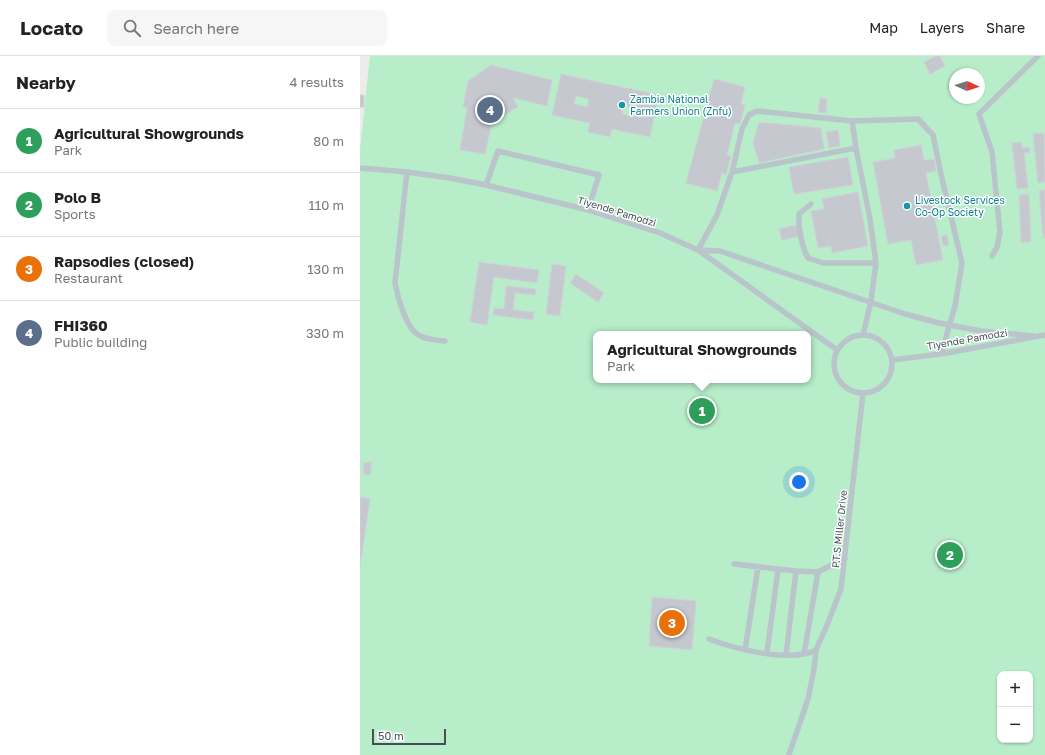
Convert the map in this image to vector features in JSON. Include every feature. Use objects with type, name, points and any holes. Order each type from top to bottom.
[{"type":"lane","points":[[992,256],[997,247],[1000,232],[992,152],[979,114],[1038,56]]},
{"type":"lane","points":[[941,354],[950,325],[962,263],[933,135],[918,118],[852,121],[757,111],[749,115],[742,129],[732,172],[717,215],[698,250],[720,251],[871,301],[905,314],[950,325],[981,331],[1034,336]]},
{"type":"lane","points":[[852,121],[870,219],[876,263],[871,301],[863,335]]},
{"type":"lane","points":[[732,172],[856,148]]},
{"type":"lane","points":[[486,185],[498,151],[599,175],[588,210]]},
{"type":"lane","name":"Tiyende Pamodzi","points":[[360,168],[407,172],[486,185],[588,210],[660,234],[698,250],[811,331]]},
{"type":"lane","points":[[407,172],[394,283],[405,316],[414,331],[419,336],[445,342]]},
{"type":"lane","points":[[811,204],[799,214],[798,222],[808,258],[823,263],[876,263]]},
{"type":"lane","name":"Tiyende Pamodzi","points":[[811,331],[837,350]]},
{"type":"lane","points":[[863,335],[870,336],[887,348],[892,360],[891,372],[885,382],[875,390],[863,393],[846,388],[838,379],[834,368],[837,350],[851,338],[863,335]]},
{"type":"lane","name":"Tiyende Pamodzi","points":[[892,360],[941,354],[1045,335]]},
{"type":"lane","name":"P.T.S Miller Drive","points":[[789,755],[808,699],[816,650],[841,588],[863,393]]},
{"type":"lane","points":[[734,564],[778,570],[818,572],[844,558]]},
{"type":"lane","points":[[745,650],[758,567]]},
{"type":"lane","points":[[767,653],[778,570]]},
{"type":"lane","points":[[786,655],[796,571]]},
{"type":"lane","points":[[804,654],[818,572]]},
{"type":"lane","points":[[709,639],[745,650],[786,655],[804,654],[816,650]]},
{"type":"green space","points":[[370,56],[1045,56],[1045,755],[360,755],[360,149]]},
{"type":"building","points":[[936,56],[940,56],[945,66],[930,74],[924,62]]},
{"type":"building","points":[[491,65],[552,80],[547,106],[513,98],[518,107],[503,116],[500,112],[494,113],[485,154],[460,150],[467,108],[463,107],[468,81]]},
{"type":"building","name":"Zambia National Farmers Union (Znfu)","points":[[561,74],[659,95],[650,137],[612,129],[610,137],[588,132],[590,123],[552,115]],"holes":[[[576,96],[589,99],[587,107],[574,104]],[[624,106],[637,109],[635,117],[622,114]]]},
{"type":"building","points":[[714,79],[745,87],[741,104],[745,105],[740,124],[735,123],[727,155],[731,156],[726,175],[722,173],[717,191],[686,183]]},
{"type":"building","points":[[360,95],[364,95],[364,107],[360,107]]},
{"type":"building","points":[[820,98],[827,99],[826,113],[818,112]]},
{"type":"building","points":[[759,122],[821,128],[824,149],[759,163],[753,143]]},
{"type":"building","points":[[838,130],[840,146],[829,148],[826,132]]},
{"type":"building","points":[[1044,133],[1045,182],[1038,183],[1033,134]]},
{"type":"building","points":[[1022,142],[1022,148],[1029,147],[1030,153],[1024,153],[1028,188],[1017,189],[1012,143]]},
{"type":"building","name":"Livestock Services Co-Op Society","points":[[921,145],[924,160],[934,159],[936,171],[926,173],[943,260],[916,265],[911,240],[888,244],[873,162],[895,158],[894,150]]},
{"type":"building","points":[[848,157],[853,185],[794,194],[789,167]]},
{"type":"building","points":[[1045,190],[1045,238],[1043,238],[1039,191]]},
{"type":"building","points":[[858,192],[868,246],[832,253],[831,246],[818,248],[811,211],[824,209],[822,199]]},
{"type":"building","points":[[1029,194],[1031,242],[1021,242],[1019,195]]},
{"type":"building","points":[[797,225],[800,236],[782,240],[779,229]]},
{"type":"building","points":[[947,235],[949,245],[943,246],[941,236]]},
{"type":"building","points":[[479,262],[539,270],[537,283],[494,277],[487,325],[470,322]]},
{"type":"building","points":[[552,264],[566,266],[560,316],[546,314]]},
{"type":"building","points":[[576,274],[604,293],[598,302],[570,283]]},
{"type":"building","points":[[506,286],[536,289],[535,295],[515,293],[513,310],[534,312],[533,320],[493,315],[494,308],[504,309]]},
{"type":"building","points":[[371,462],[371,474],[364,475],[363,463]]},
{"type":"building","points":[[360,497],[370,499],[360,568]]},
{"type":"building","points":[[652,597],[696,601],[692,650],[649,646]]},
{"type":"place","name":"Zambia National Farmers Union (Znfu)","points":[[622,105]]},
{"type":"place","name":"FHI360","points":[[490,110]]},
{"type":"place","name":"Livestock Services Co-Op Society","points":[[907,206]]},
{"type":"place","name":"Agricultural Showgrounds","points":[[702,411]]},
{"type":"place","name":"Polo B","points":[[950,555]]},
{"type":"place","name":"Rapsodies (closed)","points":[[672,623]]}]
